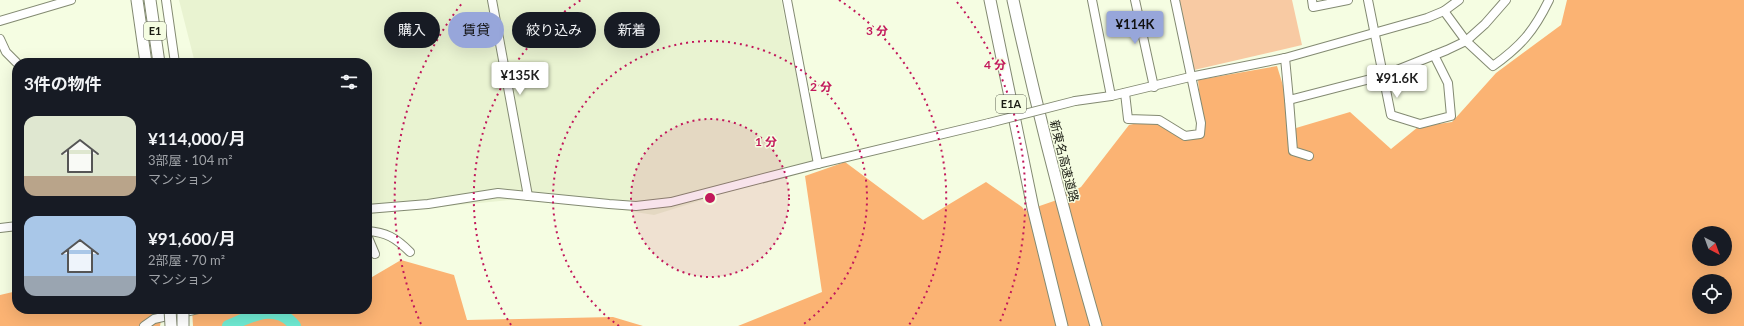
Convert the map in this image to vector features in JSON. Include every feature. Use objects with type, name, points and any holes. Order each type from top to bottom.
[{"type":"highway","name":"E1","points":[[138,0],[145,58]]},
{"type":"highway","name":"E1","points":[[150,0],[158,58]]},
{"type":"highway","name":"E1A","points":[[990,0],[1033,208],[1062,326]]},
{"type":"highway","name":"新東名高速道路","points":[[1013,0],[1034,95],[1060,199],[1096,326]]},
{"type":"highway","points":[[170,314],[171,326]]},
{"type":"highway","points":[[183,314],[183,326]]},
{"type":"street","points":[[0,21],[71,0]]},
{"type":"street","points":[[166,0],[174,58]]},
{"type":"street","points":[[492,0],[528,196]]},
{"type":"street","points":[[788,0],[818,164]]},
{"type":"street","points":[[1092,0],[1111,96]]},
{"type":"street","points":[[1136,0],[1154,87]]},
{"type":"street","points":[[1125,93],[1128,119],[1159,120],[1185,136],[1200,134],[1201,122],[1190,78],[1175,0]]},
{"type":"street","points":[[1312,0],[1313,7],[1348,0]]},
{"type":"street","points":[[1368,0],[1382,76],[1391,114],[1420,124],[1451,116],[1448,83],[1434,55]]},
{"type":"street","points":[[372,209],[428,204],[498,193],[629,206],[671,202],[818,164],[1075,101],[1111,96],[1285,58],[1427,18],[1444,11],[1459,0]]},
{"type":"street","points":[[1289,100],[1382,76],[1466,41],[1485,24],[1506,0]]},
{"type":"street","points":[[1444,11],[1466,41],[1493,66],[1522,43],[1534,28],[1549,0]]},
{"type":"street","points":[[0,39],[6,52],[12,59]]},
{"type":"street","points":[[1285,58],[1293,151],[1310,156]]},
{"type":"street","points":[[0,228],[12,227]]},
{"type":"street","points":[[372,232],[385,233],[392,236],[410,252]]},
{"type":"street","points":[[372,247],[375,254]]},
{"type":"street","points":[[144,326],[154,319],[176,314]]},
{"type":"shaded area","points":[[179,0],[781,0],[814,165],[654,215],[541,197],[372,214],[372,58],[194,58]]},
{"type":"shaded area","points":[[1179,0],[1292,0],[1302,45],[1194,70]]},
{"type":"shaded area","points":[[1567,0],[1744,0],[1744,326],[738,326],[822,292],[805,176],[845,162],[923,220],[986,182],[1022,207],[1025,211],[1054,201],[1081,187],[1129,125],[1160,118],[1185,135],[1203,133],[1198,80],[1277,66],[1296,128],[1350,112],[1391,149],[1418,127],[1452,122],[1496,73],[1561,25]]},
{"type":"shaded area","points":[[401,260],[454,275],[467,320],[613,317],[643,326],[193,326],[192,314],[372,314],[372,277]]},
{"type":"shaded area","points":[[12,292],[12,314],[162,314],[160,326],[0,326],[0,295]]},
{"type":"waterway","points":[[228,326],[259,314]]},
{"type":"waterway","points":[[280,314],[295,326]]}]
